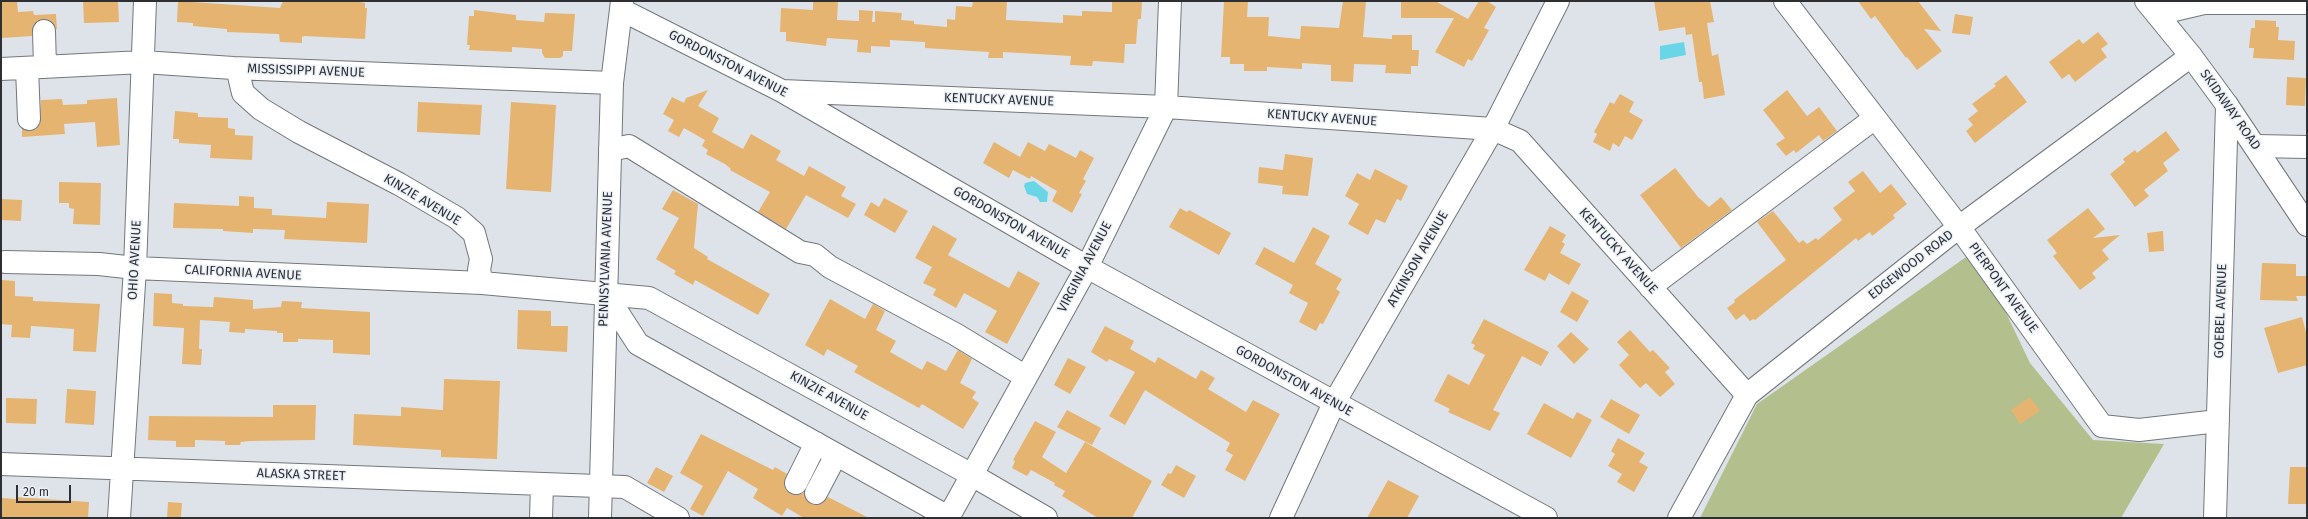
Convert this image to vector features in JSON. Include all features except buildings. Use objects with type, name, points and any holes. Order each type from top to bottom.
[{"type":"street","name":"OHIO AVENUE","points":[[119,518],[135,268],[145,1]]},
{"type":"street","name":"VIRGINIA AVENUE","points":[[949,518],[1087,267],[1166,107],[1170,1]]},
{"type":"street","name":"ATKINSON AVENUE","points":[[1281,518],[1334,403],[1493,129],[1558,1]]},
{"type":"street","name":"PIERPONT AVENUE","points":[[1785,1],[1959,227],[2102,426],[2139,430],[2218,421]]},
{"type":"street","points":[[2152,8],[2204,2],[2307,3]]},
{"type":"street","name":"PENNSYLVANIA AVENUE","points":[[600,518],[605,293],[612,83],[622,6]]},
{"type":"street","name":"GORDONSTON AVENUE","points":[[622,6],[782,91],[1087,267],[1546,518]]},
{"type":"street","name":"SKIDAWAY ROAD","points":[[2152,8],[2191,56],[2227,105],[2256,146],[2307,225]]},
{"type":"street","points":[[29,119],[36,68],[44,31]]},
{"type":"street","name":"EDGEWOOD ROAD","points":[[1679,518],[1747,395],[1959,227],[2191,56]]},
{"type":"street","name":"MISSISSIPPI AVENUE","points":[[1,69],[143,62],[232,68],[612,83]]},
{"type":"street","name":"KINZIE AVENUE","points":[[232,68],[238,72],[243,93],[261,109],[299,132],[399,184],[457,218],[474,233],[482,259],[479,270],[482,283],[650,298],[972,474],[1046,518]]},
{"type":"street","name":"KENTUCKY AVENUE","points":[[782,91],[1166,107],[1493,129],[1520,141],[1747,395]]},
{"type":"street","name":"GOEBEL AVENUE","points":[[2215,518],[2227,105]]},
{"type":"street","points":[[1650,287],[1876,118]]},
{"type":"street","points":[[610,150],[629,146],[800,252],[815,255],[830,268],[955,334],[1026,377]]},
{"type":"street","points":[[2256,146],[2307,148]]},
{"type":"street","name":"CALIFORNIA AVENUE","points":[[5,262],[99,264],[135,268],[482,283]]},
{"type":"street","points":[[605,293],[638,344],[949,518]]},
{"type":"street","points":[[796,483],[816,443]]},
{"type":"street","points":[[816,493],[836,455]]},
{"type":"street","name":"ALASKA STREET","points":[[1,464],[625,487],[678,518]]},
{"type":"street","points":[[541,518],[542,484]]},
{"type":"green space","points":[[1976,250],[2030,363],[2093,440],[2164,444],[2121,518],[1700,518],[1757,404]]},
{"type":"water","points":[[1684,42],[1686,55],[1660,60],[1660,46]]},
{"type":"water","points":[[1034,181],[1048,192],[1047,202],[1040,202],[1037,197],[1027,194],[1024,186],[1025,183]]}]
